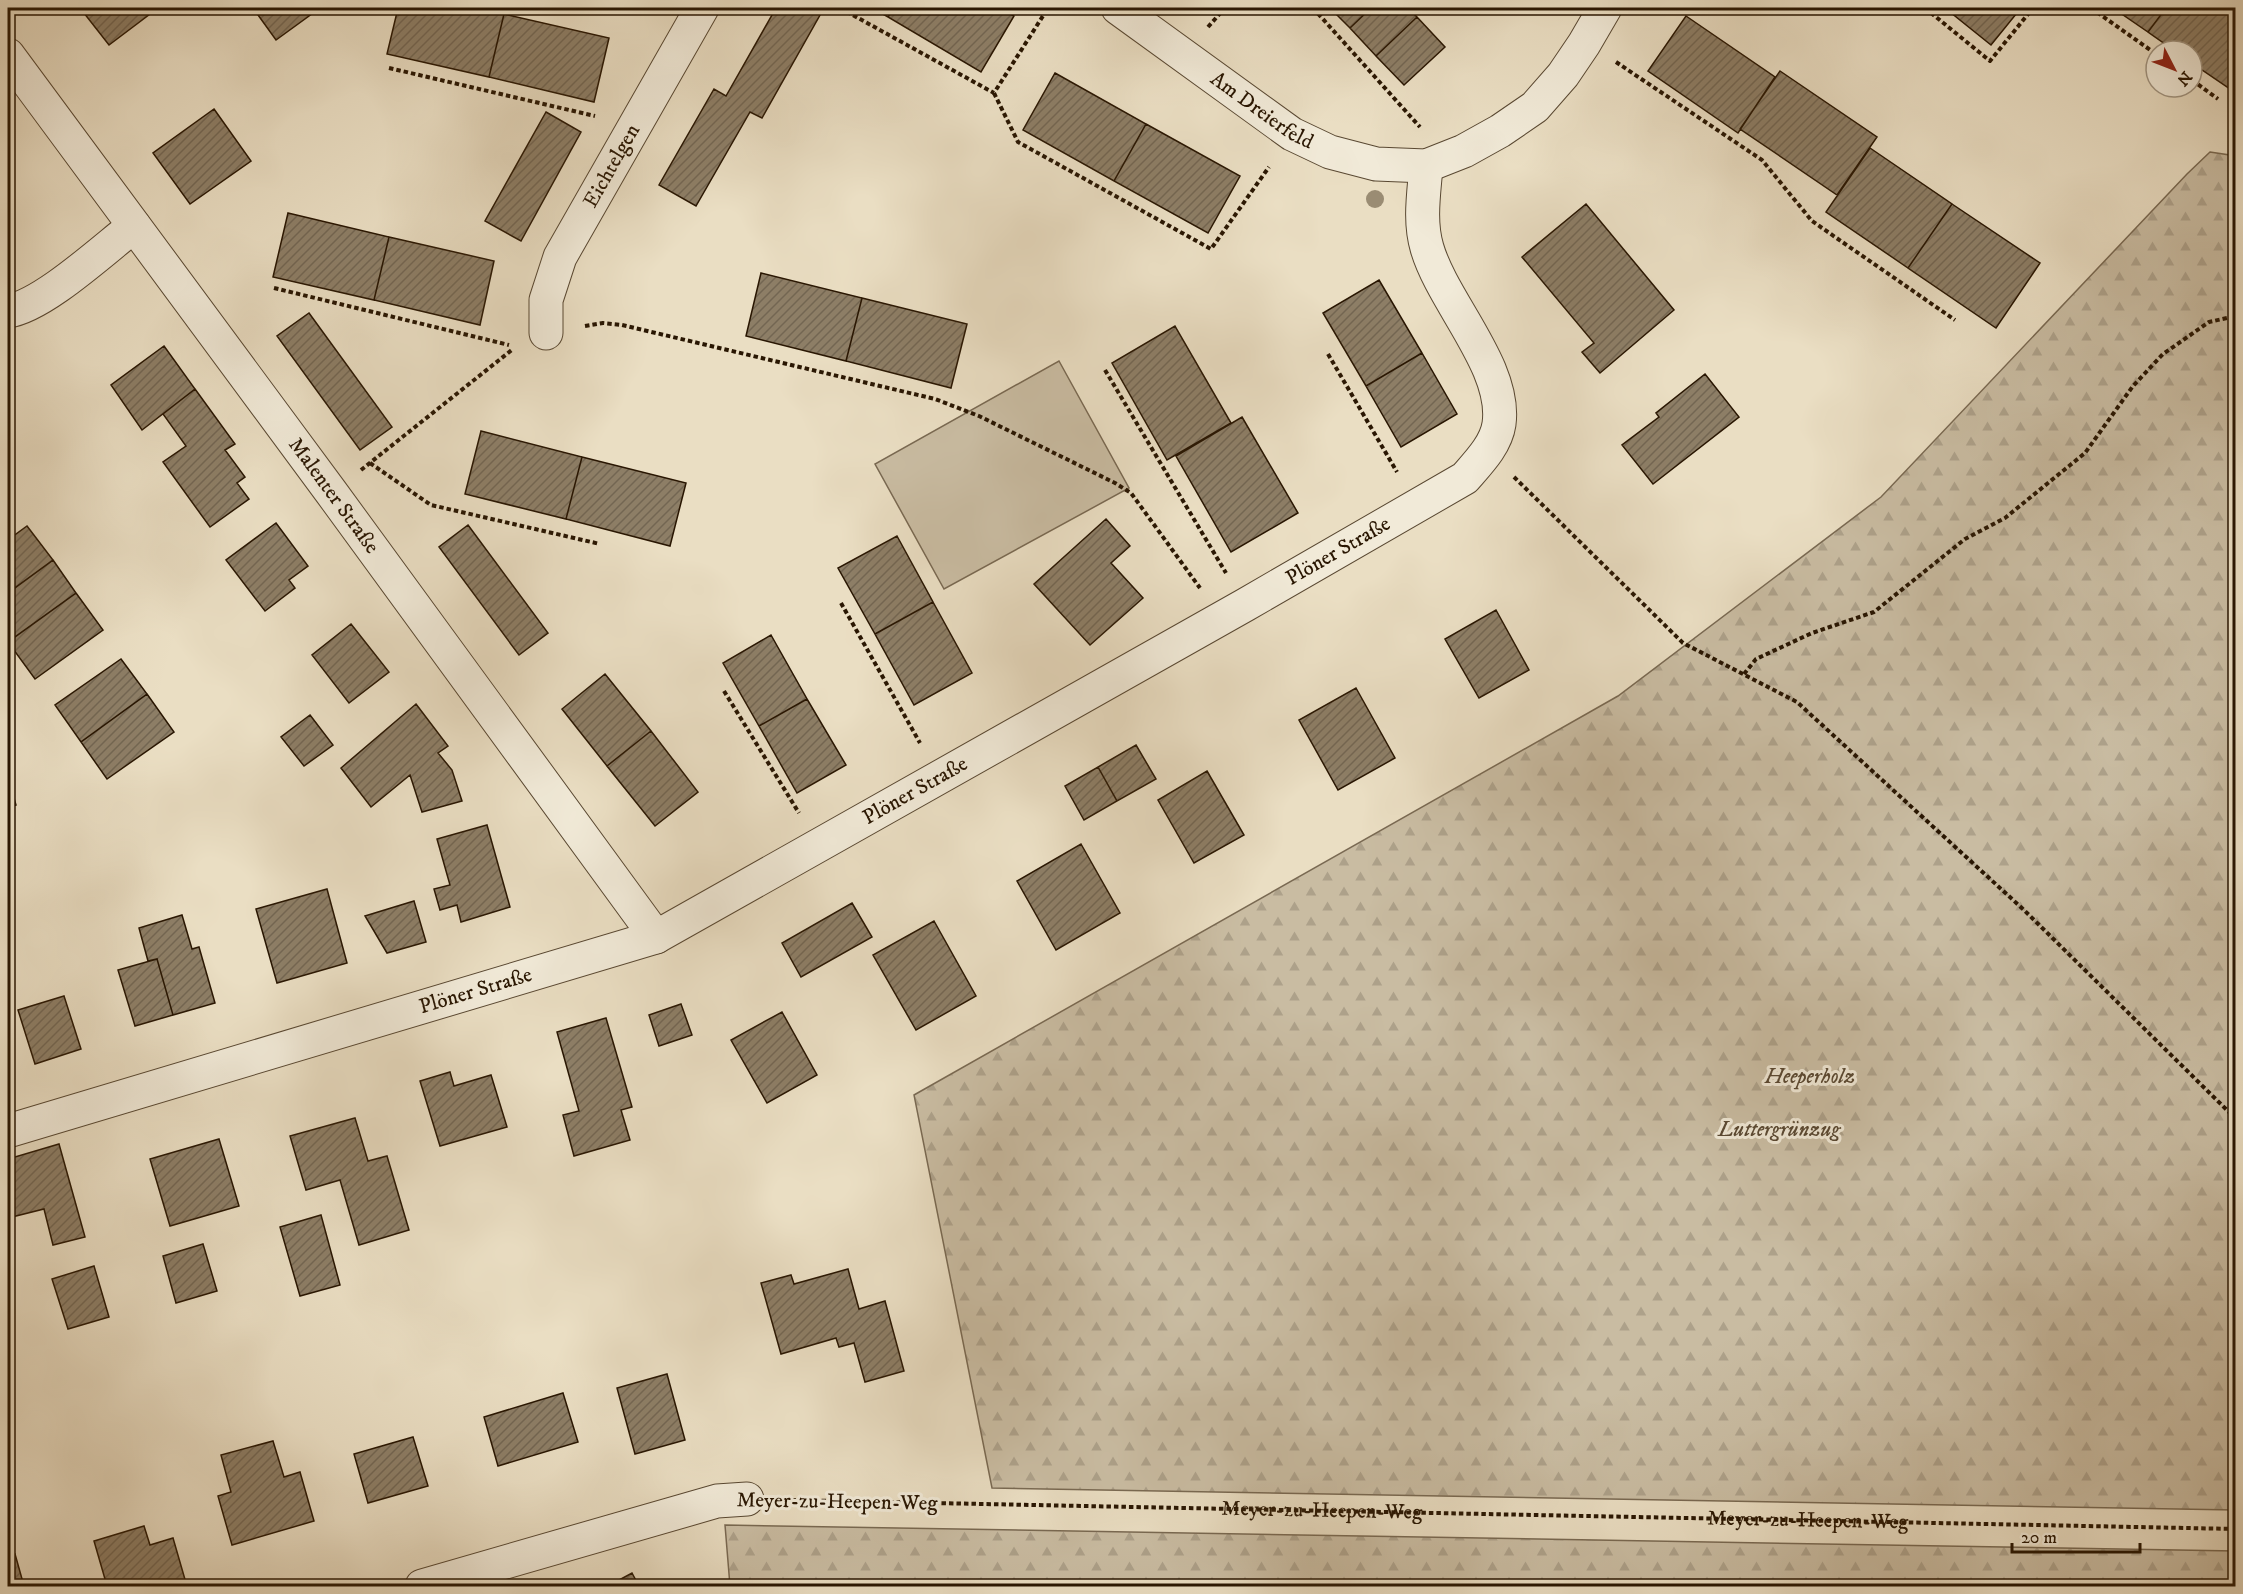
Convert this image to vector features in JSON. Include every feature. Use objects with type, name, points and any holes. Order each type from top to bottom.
[{"type":"street","name":"Eichtelgen","points":[[546,333],[546,300],[560,257],[702,8]]},
{"type":"street","name":"Am Dreierfeld","points":[[1118,8],[1292,134],[1330,152],[1376,164],[1426,166]]},
{"type":"street","points":[[1426,166],[1464,151],[1500,131],[1535,106],[1563,75],[1605,8]]},
{"type":"street","name":"Malenter Straße","points":[[8,55],[656,937]]},
{"type":"street","name":"Plöner Straße","points":[[8,1131],[656,937],[1465,478],[1488,451],[1499,425],[1498,400],[1491,372],[1441,283],[1426,247],[1422,206],[1426,166]]},
{"type":"street","points":[[8,311],[39,300],[134,226]]},
{"type":"street","name":"Meyer-zu-Heepen-Weg","points":[[422,1587],[492,1577],[717,1501],[747,1499]]},
{"type":"path","points":[[840,8],[994,93],[1018,142],[1211,249],[1292,134]]},
{"type":"path","points":[[994,93],[1048,8]]},
{"type":"path","points":[[1224,9],[1238,8]]},
{"type":"path","points":[[1313,8],[1422,129],[1426,166]]},
{"type":"path","points":[[1925,8],[1990,61],[2033,8]]},
{"type":"path","points":[[2091,8],[2144,46]]},
{"type":"path","points":[[1584,44],[1608,56],[1762,160],[1812,220],[1955,320]]},
{"type":"path","points":[[389,68],[635,126]]},
{"type":"path","points":[[2204,89],[2218,99]]},
{"type":"path","points":[[274,288],[516,347],[331,492]]},
{"type":"path","points":[[1744,674],[1756,659],[1812,633],[1874,612],[1965,539],[2005,519],[2085,453],[2133,386],[2163,354],[2210,322],[2235,316]]},
{"type":"path","points":[[546,333],[603,323],[622,325],[935,399],[979,416],[1095,473],[1131,494],[1233,611]]},
{"type":"path","points":[[1328,354],[1417,507]]},
{"type":"path","points":[[1105,370],[1233,611]]},
{"type":"path","points":[[1488,451],[1683,643],[1797,702],[2024,910],[2235,1119]]},
{"type":"path","points":[[369,463],[431,505],[600,544]]},
{"type":"path","points":[[840,603],[939,777]]},
{"type":"path","points":[[724,692],[819,844]]},
{"type":"path","name":"Meyer-zu-Heepen-Weg","points":[[747,1499],[2235,1529]]},
{"type":"green space","name":"Heeperholz","points":[[2210,152],[2236,156],[2235,1510],[992,1488],[914,1095],[1618,696],[1881,497]]},
{"type":"green space","points":[[1059,361],[1129,488],[944,589],[875,464]]},
{"type":"green space","points":[[725,1525],[2235,1551],[2236,1586],[730,1586]]},
{"type":"building","points":[[80,8],[158,8],[109,45]]},
{"type":"building","points":[[253,8],[320,8],[276,40]]},
{"type":"building","points":[[398,8],[475,8],[504,14],[489,77],[387,54]]},
{"type":"building","points":[[776,8],[824,8],[762,118],[750,112],[696,206],[659,185],[714,89],[726,96]]},
{"type":"building","points":[[872,8],[894,8],[888,17]]},
{"type":"building","points":[[894,8],[1000,8],[1014,16],[981,72],[888,17]]},
{"type":"building","points":[[1330,8],[1371,8],[1350,28]]},
{"type":"building","points":[[1371,8],[1408,8],[1417,17],[1376,56],[1350,28]]},
{"type":"building","points":[[1945,8],[2021,8],[1991,45]]},
{"type":"building","points":[[2113,8],[2166,8],[2148,32]]},
{"type":"building","points":[[2166,8],[2231,8],[2236,10],[2236,93],[2204,71],[2204,39],[2158,39],[2148,32]]},
{"type":"building","points":[[504,14],[609,38],[594,102],[489,77]]},
{"type":"building","points":[[1686,16],[1775,77],[1738,133],[1648,71]]},
{"type":"building","points":[[1417,17],[1445,47],[1404,85],[1376,56]]},
{"type":"building","points":[[1780,71],[1877,137],[1837,195],[1740,129]]},
{"type":"building","points":[[1055,73],[1146,124],[1114,181],[1023,130]]},
{"type":"building","points":[[214,109],[251,161],[190,204],[153,153]]},
{"type":"building","points":[[546,112],[581,132],[521,241],[485,221]]},
{"type":"building","points":[[1146,124],[1240,176],[1208,233],[1114,181]]},
{"type":"building","points":[[1870,148],[1952,204],[1908,268],[1826,212]]},
{"type":"building","points":[[1586,204],[1674,310],[1600,373],[1582,352],[1594,343],[1522,257]]},
{"type":"building","points":[[1952,204],[2040,263],[1996,328],[1908,268]]},
{"type":"building","points":[[288,213],[389,237],[374,300],[273,277]]},
{"type":"building","points":[[389,237],[494,261],[480,325],[374,300]]},
{"type":"building","points":[[761,273],[862,298],[846,361],[746,336]]},
{"type":"building","points":[[1379,280],[1422,353],[1366,386],[1323,313]]},
{"type":"building","points":[[862,298],[967,324],[951,388],[846,361]]},
{"type":"building","points":[[309,313],[392,427],[360,450],[277,336]]},
{"type":"building","points":[[1175,326],[1231,423],[1167,460],[1112,363]]},
{"type":"building","points":[[164,346],[195,389],[142,430],[111,385]]},
{"type":"building","points":[[1422,353],[1457,414],[1401,447],[1366,386]]},
{"type":"building","points":[[1705,374],[1739,417],[1653,484],[1622,445],[1659,417],[1656,413]]},
{"type":"building","points":[[195,389],[235,444],[225,450],[245,477],[237,483],[249,499],[210,527],[163,462],[186,446],[163,414]]},
{"type":"building","points":[[1242,417],[1298,513],[1231,552],[1176,456]]},
{"type":"building","points":[[481,431],[582,457],[566,519],[465,494]]},
{"type":"building","points":[[582,457],[686,483],[670,546],[566,519]]},
{"type":"building","points":[[1106,519],[1130,546],[1111,563],[1143,598],[1090,645],[1034,584]]},
{"type":"building","points":[[276,523],[308,566],[289,580],[295,588],[265,611],[226,560]]},
{"type":"building","points":[[468,525],[548,633],[519,655],[439,547]]},
{"type":"building","points":[[27,526],[53,560],[8,593],[8,540]]},
{"type":"building","points":[[897,536],[933,602],[875,634],[838,568]]},
{"type":"building","points":[[53,560],[76,593],[8,642],[8,593]]},
{"type":"building","points":[[76,593],[103,630],[35,679],[8,642]]},
{"type":"building","points":[[933,602],[972,673],[914,705],[875,634]]},
{"type":"building","points":[[1496,610],[1529,670],[1479,698],[1445,639]]},
{"type":"building","points":[[351,624],[389,672],[349,703],[312,655]]},
{"type":"building","points":[[771,635],[807,699],[759,726],[723,663]]},
{"type":"building","points":[[121,659],[147,694],[81,742],[55,705]]},
{"type":"building","points":[[605,674],[651,731],[607,766],[562,709]]},
{"type":"building","points":[[1356,688],[1395,758],[1338,790],[1299,720]]},
{"type":"building","points":[[147,694],[174,732],[107,779],[81,742]]},
{"type":"building","points":[[807,699],[846,765],[797,793],[759,726]]},
{"type":"building","points":[[416,704],[448,746],[438,753],[452,770],[462,801],[422,812],[410,775],[371,807],[341,768]]},
{"type":"building","points":[[310,715],[333,745],[304,766],[281,737]]},
{"type":"building","points":[[651,731],[698,792],[655,826],[607,766]]},
{"type":"building","points":[[1136,745],[1156,779],[1117,801],[1098,767]]},
{"type":"building","points":[[1098,767],[1117,801],[1084,820],[1065,786]]},
{"type":"building","points":[[1207,771],[1244,835],[1194,863],[1158,800]]},
{"type":"building","points":[[8,778],[16,805],[8,808]]},
{"type":"building","points":[[487,825],[510,907],[461,922],[457,905],[440,910],[434,889],[450,885],[437,839]]},
{"type":"building","points":[[1081,844],[1120,913],[1056,950],[1017,881]]},
{"type":"building","points":[[327,889],[347,963],[277,983],[256,909]]},
{"type":"building","points":[[414,901],[426,942],[387,953],[365,916]]},
{"type":"building","points":[[852,903],[872,937],[801,977],[782,943]]},
{"type":"building","points":[[182,915],[192,949],[199,947],[215,1003],[173,1015],[157,959],[148,961],[139,928]]},
{"type":"building","points":[[934,921],[976,996],[916,1030],[873,955]]},
{"type":"building","points":[[157,959],[173,1015],[135,1026],[118,970]]},
{"type":"building","points":[[64,996],[81,1049],[35,1064],[18,1010]]},
{"type":"building","points":[[681,1004],[692,1035],[659,1046],[649,1015]]},
{"type":"building","points":[[782,1012],[817,1075],[767,1103],[731,1040]]},
{"type":"building","points":[[606,1018],[632,1107],[621,1110],[630,1140],[574,1156],[563,1115],[579,1111],[557,1032]]},
{"type":"building","points":[[450,1072],[454,1086],[491,1075],[507,1127],[440,1146],[420,1081]]},
{"type":"building","points":[[355,1118],[368,1161],[387,1156],[409,1230],[359,1245],[340,1180],[306,1190],[290,1136]]},
{"type":"building","points":[[219,1139],[239,1206],[170,1226],[150,1159]]},
{"type":"building","points":[[59,1144],[85,1237],[53,1245],[44,1209],[8,1218],[8,1159]]},
{"type":"building","points":[[321,1215],[340,1285],[300,1296],[280,1227]]},
{"type":"building","points":[[203,1244],[217,1291],[176,1303],[163,1256]]},
{"type":"building","points":[[94,1266],[109,1317],[68,1329],[52,1279]]},
{"type":"building","points":[[848,1269],[859,1309],[885,1301],[904,1371],[865,1382],[854,1343],[839,1347],[836,1338],[781,1354],[761,1283],[791,1275],[794,1284]]},
{"type":"building","points":[[667,1374],[685,1440],[635,1454],[617,1388]]},
{"type":"building","points":[[563,1393],[578,1442],[498,1466],[484,1417]]},
{"type":"building","points":[[413,1437],[428,1486],[368,1503],[354,1454]]},
{"type":"building","points":[[273,1441],[284,1477],[300,1472],[314,1521],[232,1545],[218,1496],[231,1492],[221,1455]]},
{"type":"building","points":[[144,1526],[150,1545],[173,1538],[186,1583],[175,1586],[107,1586],[94,1541]]},
{"type":"building","points":[[15,1554],[24,1586],[8,1586],[8,1556]]},
{"type":"building","points":[[632,1573],[639,1586],[608,1586]]},
{"type":"park label","name":"Luttergrünzug","points":[[1779,1130]]}]
